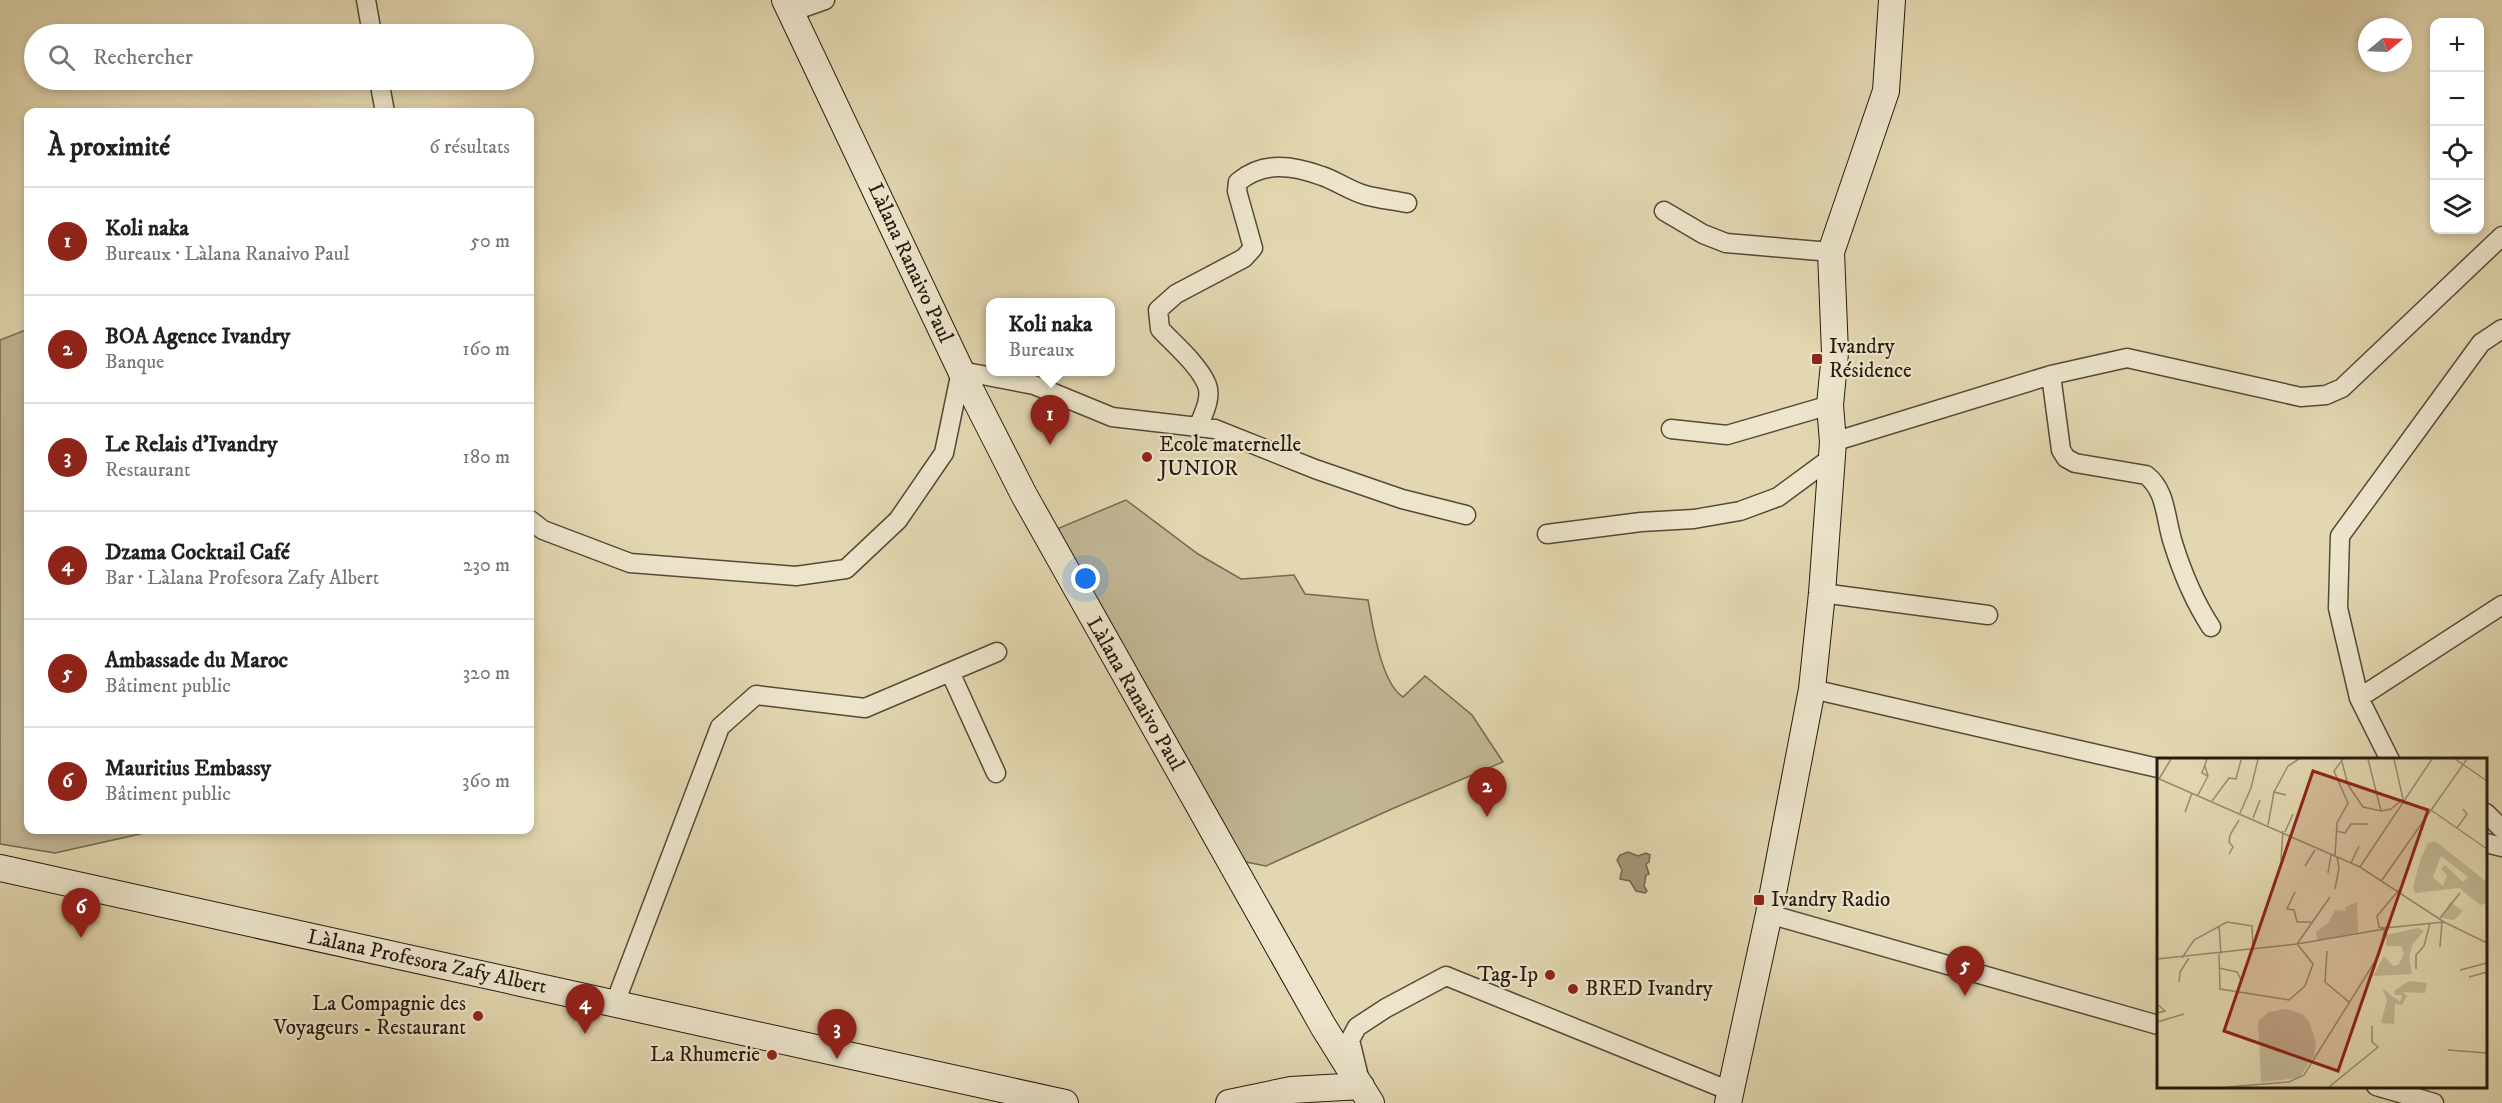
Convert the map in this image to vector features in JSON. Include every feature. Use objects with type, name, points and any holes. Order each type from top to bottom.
[{"type":"street","points":[[366,0],[370,24]]},
{"type":"street","points":[[788,6],[825,0]]},
{"type":"street","points":[[1229,1103],[1291,1090],[1366,1094],[1350,1040],[1357,1027],[1386,1008],[1446,976],[1709,1084],[1729,1097],[1769,914],[1812,688],[1822,593],[1832,450],[1830,405],[1835,353],[1831,252],[1886,91],[1892,0]]},
{"type":"street","name":"Làlana Ranaivo Paul","points":[[788,6],[961,371],[1047,539],[1323,1026],[1366,1094]]},
{"type":"street","points":[[381,90],[384,108]]},
{"type":"street","points":[[1198,427],[1207,405],[1207,386],[1189,360],[1160,329],[1158,310],[1176,294],[1244,258],[1253,248],[1236,191],[1238,182],[1247,174],[1264,166],[1277,166],[1321,175],[1364,195],[1407,203]]},
{"type":"street","points":[[1664,211],[1703,234],[1726,243],[1831,252]]},
{"type":"street","points":[[1547,534],[1641,522],[1694,519],[1740,511],[1778,497],[1832,450],[2051,375],[2127,358],[2301,397],[2326,395],[2342,388],[2502,236]]},
{"type":"street","points":[[2389,758],[2359,698],[2338,608],[2340,536],[2481,343],[2502,329]]},
{"type":"street","points":[[534,523],[543,530],[630,563],[796,576],[846,569],[898,520],[944,453],[961,371],[986,376]]},
{"type":"street","points":[[2051,375],[2061,450],[2066,458],[2075,463],[2146,475],[2154,482],[2160,492],[2172,542],[2196,605],[2211,627]]},
{"type":"street","points":[[987,376],[1034,385],[1112,417],[1215,429],[1315,469],[1391,495],[1467,515]]},
{"type":"street","points":[[1671,429],[1728,435],[1830,405]]},
{"type":"street","points":[[1822,593],[1988,615]]},
{"type":"street","points":[[2359,698],[2502,605]]},
{"type":"street","points":[[615,1003],[720,727],[756,695],[865,708],[996,652]]},
{"type":"street","points":[[950,672],[996,773]]},
{"type":"street","points":[[1812,688],[2157,768]]},
{"type":"street","points":[[2487,814],[2502,829]]},
{"type":"street","points":[[2487,843],[2502,846]]},
{"type":"street","name":"Làlana Profesora Zafy Albert","points":[[0,868],[1065,1103]]},
{"type":"street","points":[[1769,914],[2157,1025]]},
{"type":"street","points":[[2383,1088],[2432,1103],[2436,1088]]},
{"type":"shaded area","points":[[24,331],[24,834],[140,834],[55,853],[0,844],[0,340]]},
{"type":"shaded area","points":[[1126,500],[1198,554],[1241,579],[1294,575],[1305,594],[1368,600],[1379,653],[1395,690],[1403,697],[1425,676],[1472,715],[1503,762],[1266,866],[1246,862],[1214,821],[1052,531]]},
{"type":"shaded area","points":[[1628,852],[1638,856],[1646,853],[1650,855],[1649,862],[1646,864],[1649,874],[1646,875],[1644,886],[1647,891],[1645,893],[1636,891],[1630,881],[1620,879],[1622,870],[1617,860],[1620,855]]},
{"type":"place","name":"Ivandry Résidence","points":[[1817,359]]},
{"type":"place","name":"Koli naka","points":[[1050,445]]},
{"type":"place","name":"Ecole maternelle JUNIOR","points":[[1147,457]]},
{"type":"place","name":"BOA Agence Ivandry","points":[[1487,817]]},
{"type":"place","name":"Ivandry Radio","points":[[1759,900]]},
{"type":"place","name":"Mauritius Embassy","points":[[81,938]]},
{"type":"place","name":"Tag-Ip","points":[[1550,975]]},
{"type":"place","name":"BRED Ivandry","points":[[1573,989]]},
{"type":"place","name":"Ambassade du Maroc","points":[[1965,996]]},
{"type":"place","name":"La Compagnie des Voyageurs - Restaurant","points":[[478,1016]]},
{"type":"place","name":"Dzama Cocktail Café","points":[[585,1034]]},
{"type":"place","name":"La Rhumerie","points":[[772,1055]]},
{"type":"place","name":"Le Relais d'Ivandry","points":[[837,1059]]}]
